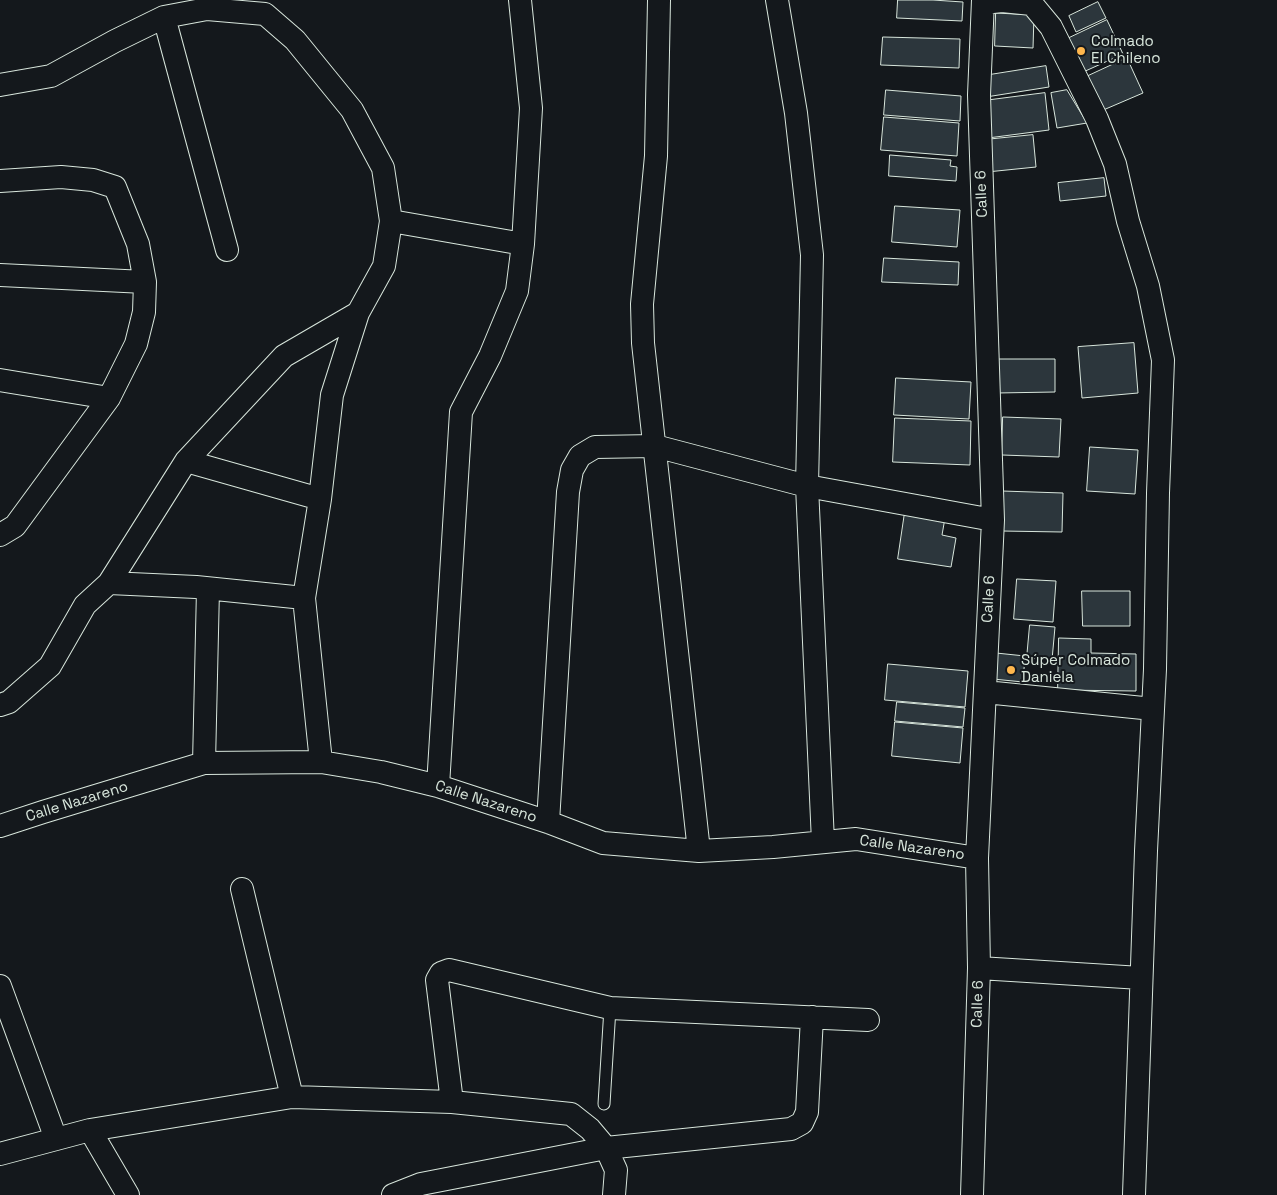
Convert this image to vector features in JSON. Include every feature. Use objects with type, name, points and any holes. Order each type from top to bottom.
[{"type":"street","points":[[438,786],[461,412],[490,356],[517,291],[524,244],[531,108],[520,0]]},
{"type":"street","points":[[659,0],[656,156],[642,304],[643,342],[699,851]]},
{"type":"street","points":[[777,0],[796,113],[812,255],[807,486],[823,842]]},
{"type":"street","points":[[983,2],[1002,1],[1032,4],[1051,27],[1097,119],[1115,164],[1128,221],[1148,286],[1163,360],[1158,493],[1155,669],[1134,1195]]},
{"type":"street","name":"Calle 6","points":[[972,1195],[979,968],[977,858],[993,520],[979,95],[983,2]]},
{"type":"street","points":[[0,86],[51,76],[164,17],[207,9],[265,14],[295,40],[352,110],[383,168],[391,221],[384,266],[358,313],[332,394],[320,499],[304,598],[321,762]]},
{"type":"street","points":[[164,17],[227,250]]},
{"type":"street","points":[[0,181],[61,177],[93,180],[115,187],[138,244],[145,282],[144,312],[136,344],[109,398],[15,526],[0,535]]},
{"type":"street","points":[[391,221],[524,244]]},
{"type":"street","points":[[0,275],[145,282]]},
{"type":"street","points":[[0,704],[9,702],[50,666],[85,605],[109,583],[186,461],[284,356],[358,313]]},
{"type":"street","points":[[0,380],[109,398]]},
{"type":"street","points":[[548,822],[568,492],[572,470],[580,456],[595,447],[655,446],[807,486],[993,520]]},
{"type":"street","points":[[186,461],[320,499]]},
{"type":"street","points":[[109,583],[208,589],[304,598]]},
{"type":"street","points":[[204,763],[208,589]]},
{"type":"street","points":[[985,692],[1153,708]]},
{"type":"street","name":"Calle Nazareno","points":[[0,826],[204,763],[321,762],[381,772],[438,786],[548,822],[603,843],[699,851],[856,839],[977,858]]},
{"type":"street","points":[[242,889],[292,1097]]},
{"type":"street","points":[[979,968],[1142,978]]},
{"type":"street","points":[[452,1102],[438,980],[441,973],[449,970],[610,1008],[868,1020]]},
{"type":"street","points":[[0,986],[56,1139]]},
{"type":"street","points":[[393,1195],[421,1184],[606,1148],[791,1129],[802,1124],[807,1112],[812,1017]]},
{"type":"street","points":[[0,1154],[90,1130],[292,1097],[452,1102],[571,1114],[590,1129],[606,1148],[616,1170],[614,1195]]},
{"type":"street","points":[[90,1130],[128,1195]]},
{"type":"lane","points":[[604,1104],[610,1008]]},
{"type":"building","points":[[898,0],[963,2],[962,21],[897,18]]},
{"type":"building","points":[[1098,2],[1106,18],[1076,32],[1069,16]]},
{"type":"building","points":[[996,13],[1034,15],[1033,48],[995,46]]},
{"type":"building","points":[[1107,20],[1123,54],[1081,73],[1065,40]]},
{"type":"building","points":[[883,37],[960,39],[959,68],[881,65]]},
{"type":"building","points":[[1127,58],[1143,93],[1101,111],[1086,77]]},
{"type":"building","points":[[1046,66],[1049,87],[986,97],[983,76]]},
{"type":"building","points":[[886,90],[961,96],[960,121],[884,115]]},
{"type":"building","points":[[1067,90],[1087,123],[1057,128],[1051,93]]},
{"type":"building","points":[[1045,93],[1049,130],[988,138],[983,101]]},
{"type":"building","points":[[884,117],[959,123],[957,156],[881,150]]},
{"type":"building","points":[[1033,135],[1036,167],[987,172],[984,140]]},
{"type":"building","points":[[890,155],[951,160],[950,166],[957,167],[956,181],[889,176]]},
{"type":"building","points":[[1104,178],[1106,196],[1060,201],[1058,183]]},
{"type":"building","points":[[895,206],[960,210],[957,247],[892,242]]},
{"type":"building","points":[[884,258],[959,262],[958,285],[882,282]]},
{"type":"building","points":[[1134,343],[1138,393],[1082,398],[1078,347]]},
{"type":"building","points":[[997,359],[1055,359],[1055,392],[997,393]]},
{"type":"building","points":[[896,378],[971,382],[969,419],[894,415]]},
{"type":"building","points":[[1003,417],[1061,419],[1059,457],[1002,455]]},
{"type":"building","points":[[895,418],[971,421],[970,465],[893,462]]},
{"type":"building","points":[[1090,447],[1138,450],[1135,494],[1087,491]]},
{"type":"building","points":[[1002,491],[1063,493],[1062,532],[1001,531]]},
{"type":"building","points":[[905,512],[945,518],[942,535],[956,538],[951,567],[898,559]]},
{"type":"building","points":[[1017,579],[1056,581],[1053,622],[1014,619]]},
{"type":"building","points":[[1082,591],[1130,591],[1130,626],[1083,626]]},
{"type":"building","points":[[1030,625],[1055,627],[1052,660],[1027,658]]},
{"type":"building","points":[[1059,638],[1091,639],[1091,653],[1136,654],[1136,691],[1058,690]]},
{"type":"building","points":[[996,653],[1025,656],[1023,682],[993,679]]},
{"type":"building","points":[[888,664],[968,671],[965,707],[885,700]]},
{"type":"building","points":[[897,702],[965,708],[963,727],[895,721]]},
{"type":"building","points":[[895,722],[963,728],[960,763],[892,756]]},
{"type":"place","name":"Colmado El Chileno","points":[[1081,51]]},
{"type":"place","name":"Súper Colmado Daniela","points":[[1011,670]]}]
